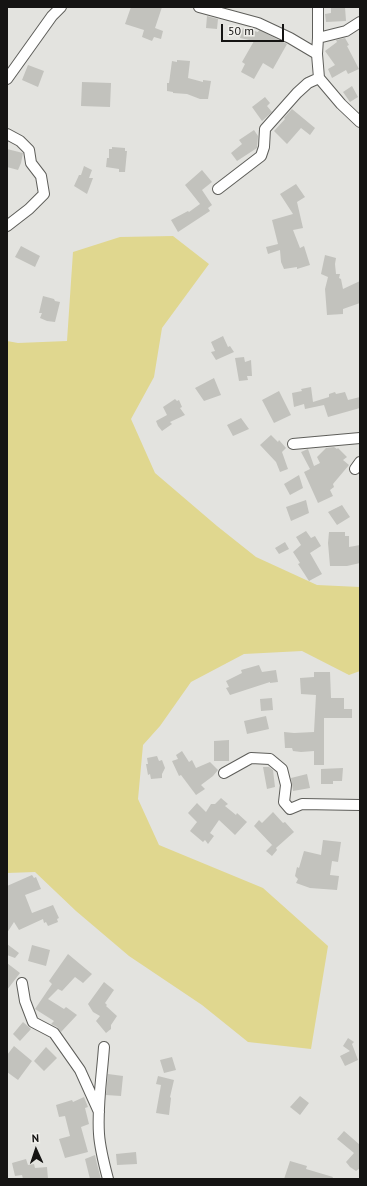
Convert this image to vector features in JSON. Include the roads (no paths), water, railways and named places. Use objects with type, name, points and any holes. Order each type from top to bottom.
[{"type":"street","points":[[7,79],[60,7]]},
{"type":"street","points":[[199,7],[258,23],[290,38],[317,54]]},
{"type":"street","points":[[318,7],[317,54],[319,78],[341,104],[360,122]]},
{"type":"street","points":[[318,38],[346,31],[360,22]]},
{"type":"street","points":[[218,188],[261,156],[264,146],[265,129],[297,93],[308,83],[319,78]]},
{"type":"street","points":[[7,134],[20,141],[29,150],[30,163],[41,176],[44,194],[29,209],[7,226]]},
{"type":"street","points":[[293,444],[360,438]]},
{"type":"street","points":[[224,773],[251,758],[270,759],[282,769],[286,785],[284,802],[290,808],[302,804],[360,805]]},
{"type":"street","points":[[22,983],[25,1001],[33,1022],[54,1033],[80,1070],[99,1112]]},
{"type":"street","points":[[104,1047],[99,1112],[100,1142],[108,1179]]}]
